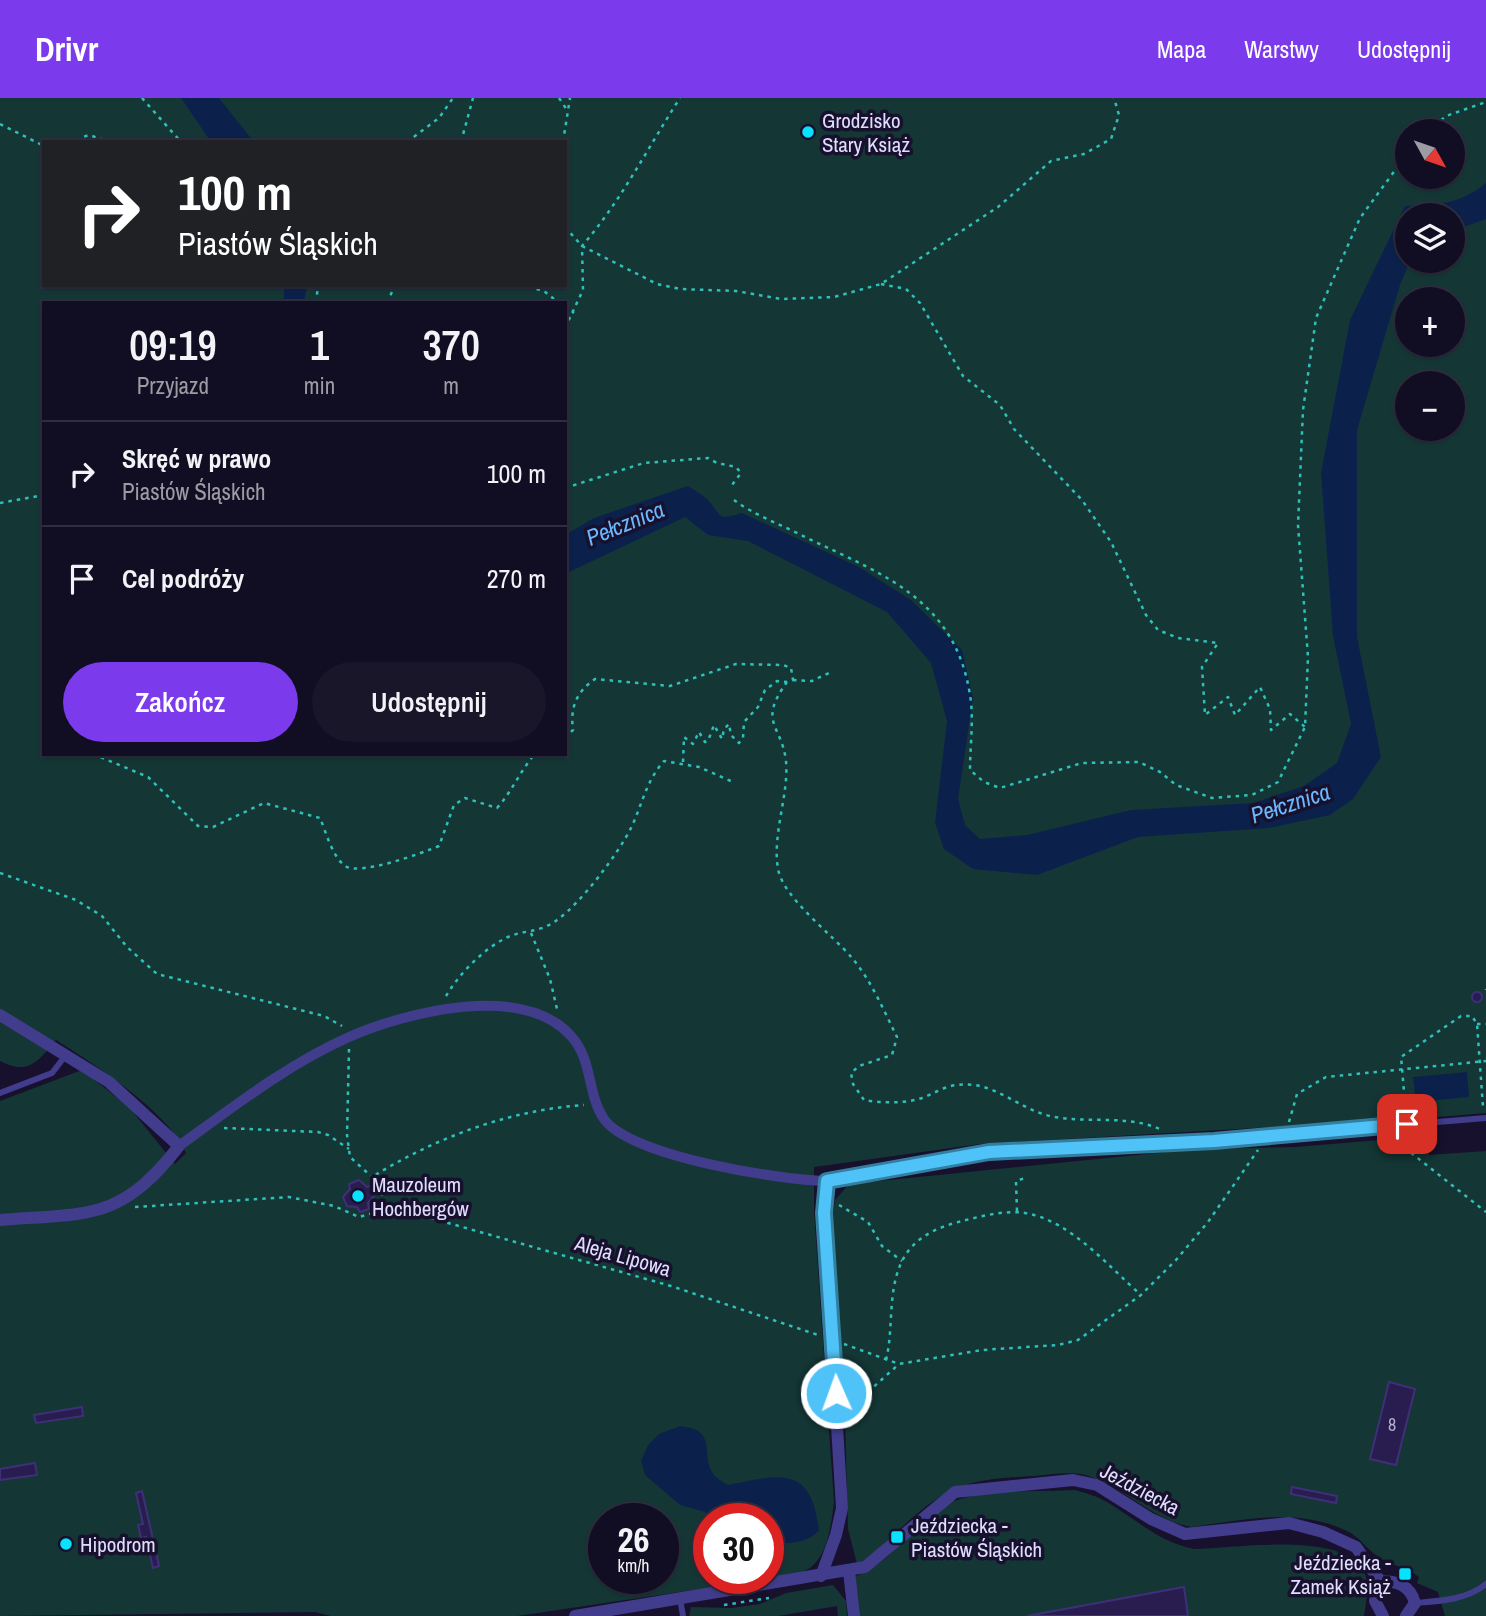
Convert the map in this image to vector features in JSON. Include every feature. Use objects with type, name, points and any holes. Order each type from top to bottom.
[{"type":"street","points":[[0,1220],[90,1213],[121,1203],[179,1146],[303,1062],[347,1038],[373,1028],[440,1011],[497,1005],[544,1017],[571,1036],[586,1057],[598,1105],[612,1127],[663,1150],[730,1171],[827,1181],[989,1152],[1377,1128]]},
{"type":"street","points":[[0,1014],[108,1082],[179,1146]]},
{"type":"street","points":[[821,1576],[836,1535],[842,1508],[825,1200],[827,1181]]},
{"type":"street","name":"Jeździecka","points":[[575,1616],[849,1571],[873,1562],[956,1492],[1073,1480],[1097,1485],[1151,1519],[1185,1534],[1289,1523],[1323,1532],[1356,1547],[1380,1581]]},
{"type":"street","points":[[849,1571],[854,1616]]},
{"type":"street","points":[[1383,1616],[1375,1601],[1380,1581],[1395,1581],[1405,1587],[1415,1604],[1406,1616]]},
{"type":"lane","points":[[0,1093],[52,1073],[66,1055]]},
{"type":"lane","points":[[1377,1128],[1486,1118]]},
{"type":"lane","points":[[1415,1604],[1448,1600],[1477,1591],[1486,1584]]},
{"type":"lane","points":[[680,1599],[684,1616]]},
{"type":"path","points":[[142,98],[179,140]]},
{"type":"path","points":[[410,140],[439,118],[453,98]]},
{"type":"path","points":[[462,140],[473,98]]},
{"type":"path","points":[[559,98],[568,112]]},
{"type":"path","points":[[563,140],[570,98]]},
{"type":"path","points":[[567,325],[583,290],[582,246],[607,218],[680,98]]},
{"type":"path","points":[[567,228],[582,246],[657,284],[680,289],[736,291],[781,299],[834,297],[881,284],[998,206],[1051,161],[1084,154],[1111,139],[1119,116],[1114,98]]},
{"type":"path","points":[[1442,119],[1486,102]]},
{"type":"path","points":[[0,124],[42,145]]},
{"type":"path","points":[[80,140],[89,135],[105,140]]},
{"type":"path","points":[[734,500],[867,566],[914,594],[931,610],[947,632],[961,663],[970,695],[971,770],[984,782],[1000,788],[1082,763],[1139,762],[1160,772],[1176,785],[1212,798],[1252,795],[1278,782],[1305,727],[1308,657],[1298,525],[1303,410],[1316,318],[1360,218],[1395,170]]},
{"type":"path","points":[[881,284],[906,289],[920,303],[963,376],[1000,405],[1014,429],[1082,500],[1111,542],[1146,615],[1158,630],[1178,638],[1218,643],[1202,667],[1205,715],[1228,697],[1236,715],[1260,687],[1270,709],[1271,730],[1290,714],[1305,727]]},
{"type":"path","points":[[528,287],[544,291],[556,301]]},
{"type":"path","points":[[567,308],[574,313]]},
{"type":"path","points":[[567,487],[644,463],[708,458],[736,467],[741,473],[732,485]]},
{"type":"path","points":[[0,503],[42,495]]},
{"type":"path","points":[[567,735],[573,730],[570,709],[585,686],[595,679],[670,686],[736,664],[783,665],[791,668],[793,680]]},
{"type":"path","points":[[683,762],[684,737],[693,744],[699,732],[705,742],[708,741],[714,725],[722,740],[729,724],[731,735],[739,743],[743,738],[744,722],[758,707],[765,690],[777,681],[812,681],[831,672]]},
{"type":"path","points":[[787,682],[776,697],[772,724],[786,761],[778,870],[788,892],[853,959],[897,1037],[892,1055],[859,1066],[851,1073],[853,1084],[864,1100],[885,1104],[918,1099],[956,1085],[988,1086],[1012,1101],[1047,1115],[1145,1122],[1168,1132]]},
{"type":"path","points":[[98,756],[148,777],[198,826],[213,827],[264,803],[309,813],[320,818],[336,855],[346,867],[358,869],[379,866],[439,846],[454,805],[465,798],[497,808],[515,788],[525,765],[533,756]]},
{"type":"path","points":[[440,1011],[448,993],[490,949],[509,936],[531,933],[558,920],[608,861],[631,828],[657,769],[664,761],[683,762],[733,782]]},
{"type":"path","points":[[0,873],[76,900],[102,916],[127,947],[157,974],[324,1016],[342,1026],[347,1038],[349,1149],[353,1163],[372,1177],[382,1195],[381,1203],[373,1213],[359,1217],[334,1206],[289,1197],[137,1208],[121,1203]]},
{"type":"path","points":[[531,933],[550,979],[560,1026]]},
{"type":"path","points":[[1407,1116],[1401,1057],[1461,1016],[1472,1016],[1477,1024],[1483,1108]]},
{"type":"path","points":[[1477,1024],[1486,1024]]},
{"type":"path","points":[[1287,1134],[1295,1098],[1314,1082],[1326,1077],[1486,1061]]},
{"type":"path","points":[[372,1177],[410,1153],[476,1127],[547,1110],[598,1105]]},
{"type":"path","points":[[208,1125],[318,1132],[328,1135],[349,1149]]},
{"type":"path","points":[[1377,1128],[1409,1149],[1486,1212]]},
{"type":"path","points":[[836,1420],[899,1364],[982,1350],[1058,1345],[1079,1340],[1141,1295],[1208,1222],[1258,1150],[1263,1137]]},
{"type":"path","points":[[1017,1212],[1016,1181],[1025,1178]]},
{"type":"path","points":[[825,1200],[863,1217],[872,1227],[882,1247],[902,1261]]},
{"type":"path","name":"Aleja Lipowa","points":[[381,1203],[671,1286],[899,1364]]},
{"type":"path","points":[[886,1360],[892,1299],[902,1261],[920,1240],[943,1226],[1017,1212],[1041,1217],[1071,1235],[1141,1295]]},
{"type":"green space","points":[[0,98],[1486,98],[1486,1113],[1277,1130],[1272,1127],[980,1144],[814,1167],[814,1211],[834,1502],[827,1542],[818,1560],[811,1567],[802,1572],[784,1575],[784,1503],[693,1503],[693,1590],[679,1592],[679,1503],[588,1503],[588,1594],[666,1594],[517,1616],[331,1616],[315,1612],[0,1616],[0,1101],[82,1070],[129,1107],[175,1164],[186,1153],[164,1121],[129,1090],[56,1040],[38,1060],[18,1067],[0,1061]]},
{"type":"green space","points":[[1428,1136],[1429,1155],[1486,1151],[1486,1616],[1445,1616],[1438,1592],[1417,1583],[1419,1577],[1385,1561],[1347,1531],[1328,1524],[1309,1519],[1270,1517],[1192,1527],[1153,1512],[1092,1477],[1077,1474],[993,1479],[962,1486],[933,1501],[875,1552],[857,1564],[848,1529],[845,1419],[831,1230],[835,1200],[849,1184],[1196,1149],[1296,1147]]},
{"type":"green space","points":[[1075,1490],[1103,1500],[1149,1530],[1181,1546],[1194,1549],[1258,1545],[1309,1546],[1349,1557],[1365,1573],[1367,1592],[1364,1616],[857,1616],[854,1577],[879,1564],[942,1507],[955,1501],[988,1494]]},
{"type":"green space","points":[[833,1585],[846,1601],[847,1616],[838,1616],[837,1606],[778,1616],[689,1616],[691,1607],[731,1608],[760,1604],[786,1593]]},
{"type":"water","points":[[181,98],[219,98],[252,140],[210,140]]},
{"type":"water","points":[[1486,183],[1486,219],[1465,227],[1465,203],[1441,203],[1467,195]]},
{"type":"water","name":"Pełcznica","points":[[1395,227],[1395,273],[1405,273],[1399,287],[1395,287],[1395,302],[1357,430],[1357,637],[1381,757],[1353,799],[1330,815],[1269,828],[1138,837],[1037,875],[973,869],[944,849],[935,823],[947,721],[931,663],[887,612],[748,541],[708,535],[685,517],[567,573],[567,534],[594,518],[688,486],[705,497],[723,517],[742,513],[859,567],[911,600],[962,650],[973,698],[958,799],[965,825],[980,839],[1027,835],[1131,810],[1253,803],[1304,786],[1337,763],[1351,724],[1333,636],[1321,473],[1350,320]]},
{"type":"water","points":[[285,287],[307,287],[304,301],[283,301]]},
{"type":"water","points":[[1467,1072],[1469,1097],[1416,1102],[1413,1077]]},
{"type":"water","points":[[680,1426],[699,1431],[706,1441],[712,1473],[728,1485],[777,1477],[800,1484],[809,1493],[819,1530],[802,1541],[784,1543],[784,1503],[693,1503],[693,1509],[680,1505],[645,1475],[641,1461],[648,1445],[659,1434]]},
{"type":"building","points":[[1477,992],[1482,997],[1477,1002],[1472,997]]},
{"type":"building","name":"Mauzoleum Hochbergów","points":[[359,1180],[367,1187],[371,1186],[375,1195],[368,1203],[369,1209],[360,1212],[357,1207],[347,1206],[343,1197],[350,1189],[349,1184]]},
{"type":"building","points":[[1389,1382],[1415,1389],[1396,1465],[1370,1459]]},
{"type":"building","points":[[82,1407],[83,1416],[36,1423],[34,1415]]},
{"type":"building","points":[[35,1463],[37,1475],[0,1480],[0,1469]]},
{"type":"building","points":[[1292,1487],[1337,1496],[1336,1503],[1291,1494]]},
{"type":"building","points":[[142,1491],[159,1566],[153,1568],[146,1537],[141,1538],[138,1525],[143,1524],[136,1493]]},
{"type":"building","points":[[1184,1587],[1188,1616],[1027,1616]]},
{"type":"place","name":"Grodzisko Stary Książ","points":[[808,132]]},
{"type":"place","name":"Mauzoleum Hochbergów","points":[[358,1196]]},
{"type":"place","name":"Jeździecka - Piastów Śląskich","points":[[897,1537]]},
{"type":"place","name":"Hipodrom","points":[[66,1544]]},
{"type":"place","name":"Jeździecka - Zamek Książ","points":[[1405,1574]]},
{"type":"route","points":[[836,1393],[824,1213],[827,1181],[989,1152],[1214,1141],[1407,1124]]}]
